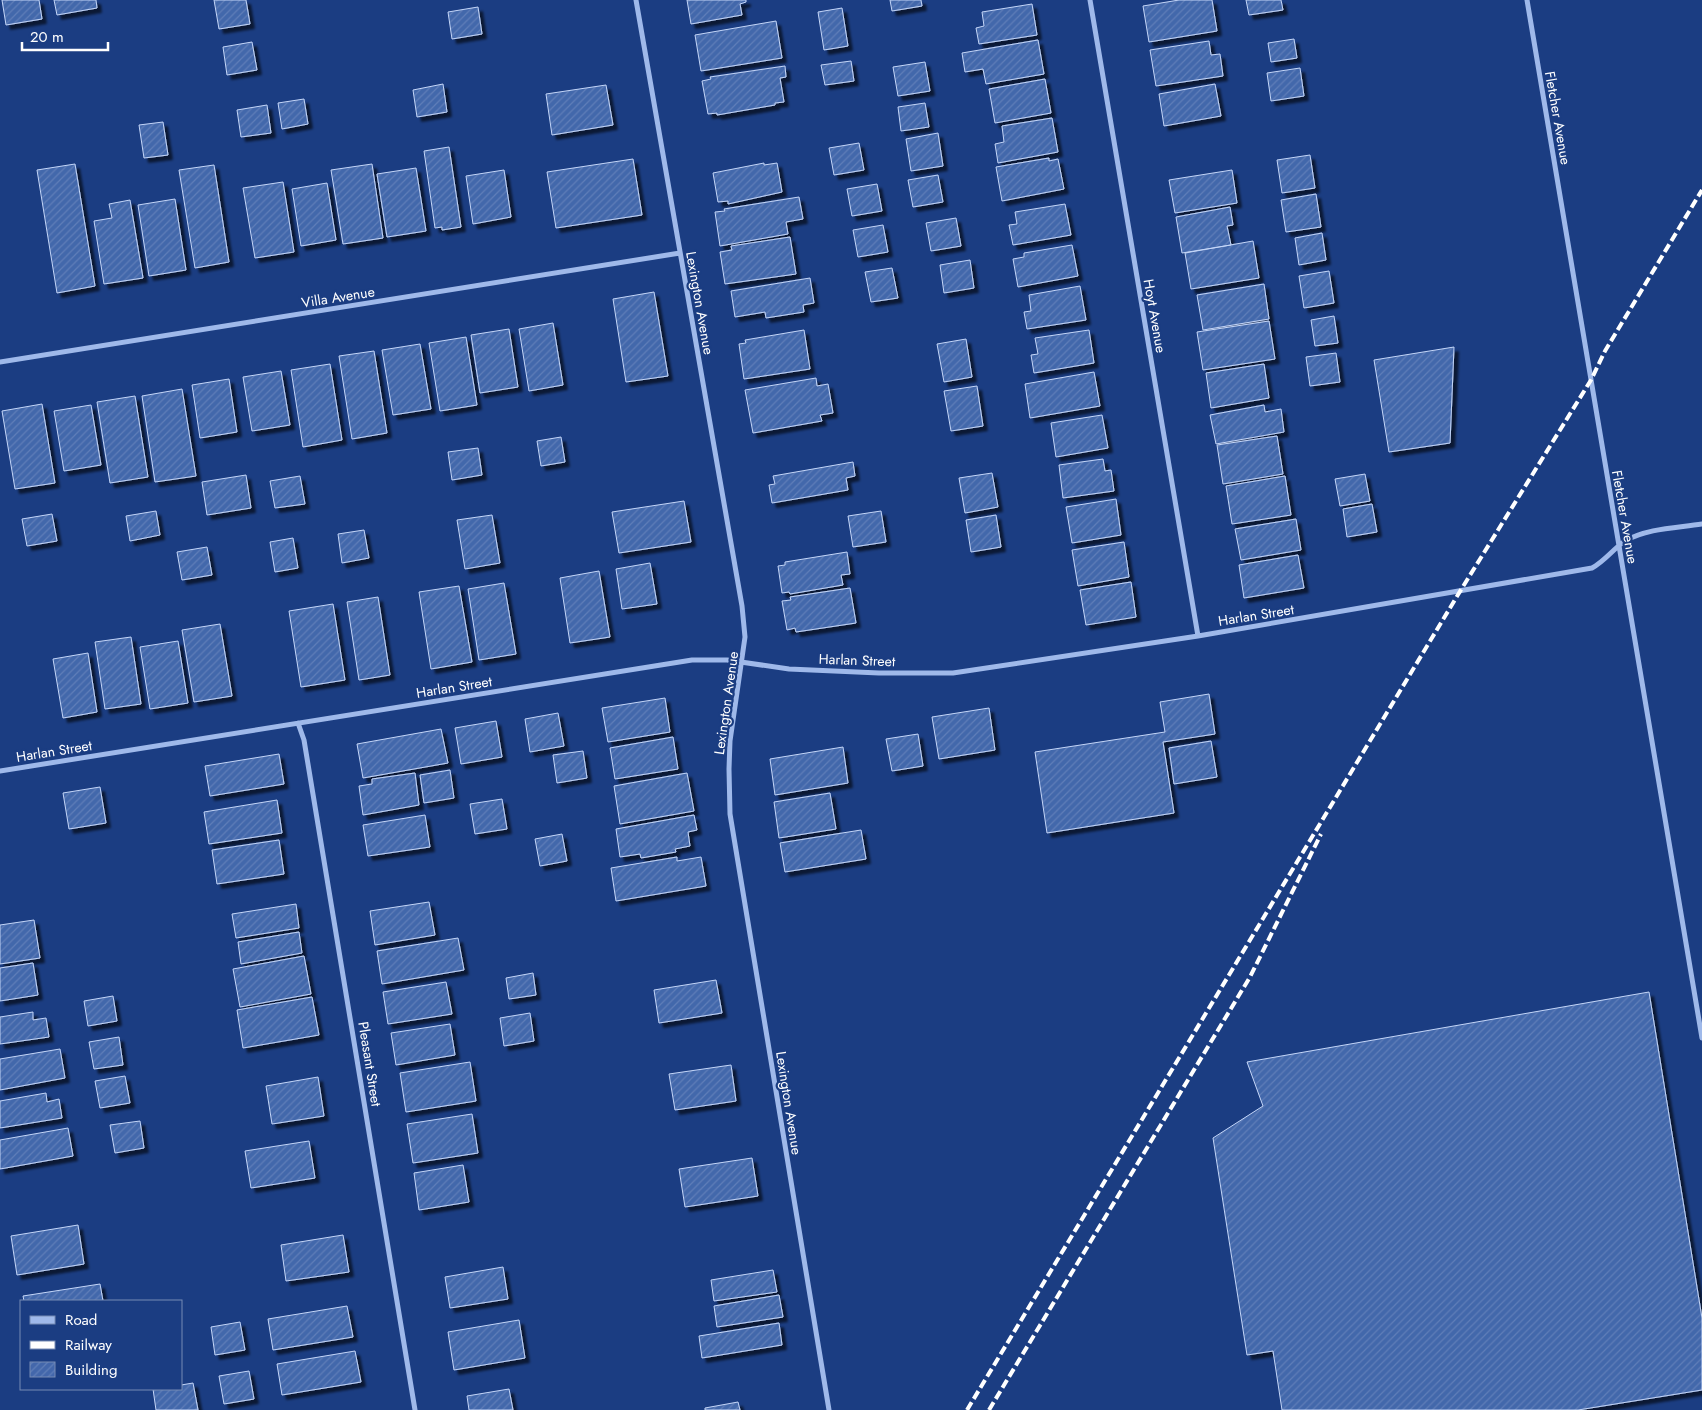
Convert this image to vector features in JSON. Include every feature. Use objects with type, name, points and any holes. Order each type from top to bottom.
[{"type":"street","name":"Lexington Avenue","points":[[636,0],[742,606],[745,637],[730,741],[728,770],[731,820],[829,1410]]},
{"type":"street","name":"Hoyt Avenue","points":[[1090,0],[1198,636]]},
{"type":"street","name":"Fletcher Avenue","points":[[1527,0],[1702,1038]]},
{"type":"street","name":"Villa Avenue","points":[[0,362],[680,253]]},
{"type":"street","name":"Harlan Street","points":[[0,771],[692,660],[712,659],[807,670],[879,673],[953,673],[1198,636],[1592,568],[1619,546],[1644,533],[1702,524]]},
{"type":"street","name":"Pleasant Street","points":[[298,723],[304,740],[416,1410]]},
{"type":"building","points":[[2,0],[39,0],[42,19],[6,25]]},
{"type":"building","points":[[54,0],[96,0],[97,8],[57,15]]},
{"type":"building","points":[[214,0],[246,0],[250,24],[219,29]]},
{"type":"building","points":[[687,0],[746,0],[746,2],[740,4],[742,15],[691,24]]},
{"type":"building","points":[[890,0],[921,0],[922,6],[892,11]]},
{"type":"building","points":[[1179,0],[1212,0],[1217,31],[1149,42],[1143,6]]},
{"type":"building","points":[[1246,0],[1281,0],[1283,10],[1249,15]]},
{"type":"building","points":[[1032,4],[1037,35],[979,44],[976,28],[984,26],[982,12]]},
{"type":"building","points":[[478,7],[482,34],[452,39],[448,12]]},
{"type":"building","points":[[842,8],[848,46],[824,50],[818,12]]},
{"type":"building","points":[[776,21],[782,58],[701,71],[695,35]]},
{"type":"building","points":[[1294,39],[1297,58],[1271,62],[1268,43]]},
{"type":"building","points":[[1038,40],[1044,74],[986,84],[983,69],[965,72],[962,53]]},
{"type":"building","points":[[1209,41],[1211,55],[1220,54],[1223,76],[1156,86],[1150,50]]},
{"type":"building","points":[[252,42],[257,70],[227,75],[223,47]]},
{"type":"building","points":[[851,61],[854,81],[825,85],[821,65]]},
{"type":"building","points":[[925,62],[930,91],[898,96],[893,67]]},
{"type":"building","points":[[785,66],[786,77],[780,78],[784,102],[717,115],[717,113],[708,114],[702,81],[711,79],[710,77]]},
{"type":"building","points":[[1300,68],[1304,96],[1271,101],[1267,73]]},
{"type":"building","points":[[1045,79],[1051,113],[995,123],[989,89]]},
{"type":"building","points":[[443,84],[447,112],[417,117],[413,90]]},
{"type":"building","points":[[1215,84],[1221,116],[1164,126],[1159,94]]},
{"type":"building","points":[[606,85],[613,125],[552,135],[546,94]]},
{"type":"building","points":[[304,99],[308,124],[282,129],[278,103]]},
{"type":"building","points":[[925,103],[929,127],[901,131],[898,107]]},
{"type":"building","points":[[267,105],[271,133],[241,137],[237,110]]},
{"type":"building","points":[[1052,118],[1058,152],[998,163],[995,144],[1004,142],[1002,126]]},
{"type":"building","points":[[163,122],[168,155],[144,158],[139,125]]},
{"type":"building","points":[[938,133],[943,166],[911,171],[906,139]]},
{"type":"building","points":[[859,143],[864,170],[834,175],[829,148]]},
{"type":"building","points":[[449,147],[461,227],[442,230],[442,227],[435,228],[424,151]]},
{"type":"building","points":[[1310,155],[1315,188],[1282,193],[1277,160]]},
{"type":"building","points":[[1049,158],[1049,161],[1058,159],[1064,189],[1002,201],[996,167]]},
{"type":"building","points":[[633,159],[642,215],[556,228],[547,172]]},
{"type":"building","points":[[764,163],[764,165],[777,163],[782,192],[728,204],[728,201],[718,202],[713,173]]},
{"type":"building","points":[[75,164],[95,286],[57,293],[37,170]]},
{"type":"building","points":[[372,164],[383,238],[343,244],[331,170]]},
{"type":"building","points":[[214,165],[229,262],[195,268],[179,170]]},
{"type":"building","points":[[416,168],[426,231],[387,237],[377,174]]},
{"type":"building","points":[[504,170],[511,217],[473,224],[466,176]]},
{"type":"building","points":[[1232,170],[1237,203],[1175,213],[1169,180]]},
{"type":"building","points":[[938,175],[943,202],[913,207],[908,180]]},
{"type":"building","points":[[283,182],[294,252],[255,258],[243,188]]},
{"type":"building","points":[[327,183],[336,240],[301,246],[292,189]]},
{"type":"building","points":[[877,184],[882,211],[852,216],[847,189]]},
{"type":"building","points":[[1316,194],[1321,227],[1286,232],[1281,200]]},
{"type":"building","points":[[799,197],[803,219],[786,222],[788,234],[720,246],[715,212]]},
{"type":"building","points":[[175,199],[186,270],[149,276],[138,205]]},
{"type":"building","points":[[130,200],[143,278],[104,284],[94,221],[112,218],[109,204]]},
{"type":"building","points":[[1065,204],[1071,235],[1013,245],[1009,225],[1017,224],[1015,212]]},
{"type":"building","points":[[1230,207],[1233,225],[1227,226],[1231,245],[1182,253],[1176,217]]},
{"type":"building","points":[[956,218],[961,246],[931,251],[926,223]]},
{"type":"building","points":[[883,225],[888,252],[858,257],[853,230]]},
{"type":"building","points":[[1322,233],[1326,260],[1299,265],[1295,238]]},
{"type":"building","points":[[790,237],[796,274],[725,284],[720,252],[732,250],[731,246]]},
{"type":"building","points":[[1253,241],[1259,278],[1191,289],[1185,253]]},
{"type":"building","points":[[1072,245],[1078,276],[1018,287],[1013,259],[1024,257],[1024,253]]},
{"type":"building","points":[[970,260],[974,288],[944,293],[940,265]]},
{"type":"building","points":[[892,268],[898,298],[871,302],[865,272]]},
{"type":"building","points":[[1329,271],[1334,303],[1304,308],[1299,276]]},
{"type":"building","points":[[810,278],[814,303],[803,305],[804,312],[766,318],[765,312],[735,317],[731,291]]},
{"type":"building","points":[[1264,284],[1269,319],[1203,330],[1197,295]]},
{"type":"building","points":[[1080,286],[1086,320],[1027,329],[1024,312],[1031,311],[1029,295]]},
{"type":"building","points":[[654,292],[668,376],[626,382],[613,299]]},
{"type":"building","points":[[1334,316],[1338,343],[1315,346],[1311,320]]},
{"type":"building","points":[[1269,321],[1275,359],[1203,370],[1197,332]]},
{"type":"building","points":[[553,323],[563,385],[529,391],[519,329]]},
{"type":"building","points":[[509,329],[518,387],[480,393],[471,335]]},
{"type":"building","points":[[804,330],[810,369],[744,379],[739,344],[746,343],[745,340]]},
{"type":"building","points":[[1089,330],[1094,363],[1034,373],[1031,355],[1038,354],[1035,338]]},
{"type":"building","points":[[466,337],[477,405],[440,411],[429,343]]},
{"type":"building","points":[[966,339],[972,377],[944,382],[937,344]]},
{"type":"building","points":[[420,344],[431,409],[393,415],[382,350]]},
{"type":"building","points":[[1454,347],[1450,443],[1389,452],[1374,360]]},
{"type":"building","points":[[374,351],[387,433],[352,439],[339,356]]},
{"type":"building","points":[[1336,353],[1340,382],[1310,386],[1306,357]]},
{"type":"building","points":[[330,364],[342,440],[303,447],[291,370]]},
{"type":"building","points":[[1264,364],[1269,398],[1211,408],[1206,373]]},
{"type":"building","points":[[281,371],[290,425],[252,431],[243,377]]},
{"type":"building","points":[[1094,372],[1100,406],[1030,418],[1025,384]]},
{"type":"building","points":[[816,378],[817,386],[828,384],[833,413],[820,415],[822,421],[753,433],[745,390]]},
{"type":"building","points":[[229,379],[237,432],[200,438],[192,385]]},
{"type":"building","points":[[977,386],[983,426],[951,431],[944,391]]},
{"type":"building","points":[[182,389],[196,476],[155,482],[142,396]]},
{"type":"building","points":[[135,396],[148,477],[110,483],[97,402]]},
{"type":"building","points":[[42,404],[55,483],[15,489],[2,411]]},
{"type":"building","points":[[91,405],[101,465],[64,471],[54,411]]},
{"type":"building","points":[[1264,405],[1265,412],[1281,409],[1284,432],[1216,444],[1210,415]]},
{"type":"building","points":[[1102,415],[1108,448],[1056,457],[1051,423]]},
{"type":"building","points":[[1277,436],[1283,474],[1223,484],[1217,445]]},
{"type":"building","points":[[561,437],[565,462],[541,466],[537,441]]},
{"type":"building","points":[[478,448],[482,475],[452,480],[448,452]]},
{"type":"building","points":[[1103,459],[1105,471],[1111,470],[1114,491],[1063,498],[1059,465]]},
{"type":"building","points":[[853,462],[855,476],[846,478],[848,490],[772,503],[769,485],[775,484],[773,476]]},
{"type":"building","points":[[992,473],[998,507],[965,513],[959,478]]},
{"type":"building","points":[[1365,474],[1370,501],[1340,506],[1335,479]]},
{"type":"building","points":[[246,475],[251,508],[207,515],[202,482]]},
{"type":"building","points":[[300,476],[305,504],[275,508],[270,481]]},
{"type":"building","points":[[1285,476],[1291,515],[1232,524],[1226,486]]},
{"type":"building","points":[[1116,499],[1121,535],[1072,543],[1066,507]]},
{"type":"building","points":[[684,501],[691,542],[619,553],[612,512]]},
{"type":"building","points":[[1372,504],[1377,532],[1347,537],[1343,509]]},
{"type":"building","points":[[156,511],[160,535],[130,541],[126,516]]},
{"type":"building","points":[[881,511],[886,542],[853,547],[848,516]]},
{"type":"building","points":[[52,514],[57,541],[27,546],[22,519]]},
{"type":"building","points":[[492,515],[500,563],[465,569],[457,520]]},
{"type":"building","points":[[996,515],[1001,547],[971,552],[966,520]]},
{"type":"building","points":[[1296,519],[1301,550],[1241,560],[1235,529]]},
{"type":"building","points":[[364,530],[369,558],[342,563],[338,534]]},
{"type":"building","points":[[293,538],[298,568],[275,572],[270,542]]},
{"type":"building","points":[[1124,542],[1129,577],[1078,586],[1072,550]]},
{"type":"building","points":[[207,547],[212,575],[182,580],[177,552]]},
{"type":"building","points":[[847,552],[850,574],[841,575],[843,585],[790,594],[789,592],[782,593],[778,566],[785,565],[785,562]]},
{"type":"building","points":[[1298,555],[1304,588],[1244,598],[1239,565]]},
{"type":"building","points":[[650,563],[657,604],[622,609],[616,569]]},
{"type":"building","points":[[599,571],[610,637],[570,643],[560,578]]},
{"type":"building","points":[[1131,582],[1136,617],[1086,625],[1080,590]]},
{"type":"building","points":[[504,583],[516,654],[479,660],[468,589]]},
{"type":"building","points":[[459,586],[472,662],[431,669],[419,592]]},
{"type":"building","points":[[850,588],[856,623],[796,632],[795,628],[787,630],[782,601],[791,600],[790,597]]},
{"type":"building","points":[[378,597],[390,675],[359,680],[347,602]]},
{"type":"building","points":[[333,604],[345,680],[301,687],[289,611]]},
{"type":"building","points":[[220,624],[232,696],[194,702],[182,630]]},
{"type":"building","points":[[131,637],[141,704],[105,709],[95,642]]},
{"type":"building","points":[[178,641],[188,703],[150,709],[140,647]]},
{"type":"building","points":[[88,653],[97,712],[63,718],[53,659]]},
{"type":"building","points":[[1209,694],[1215,734],[1163,742],[1174,813],[1047,833],[1035,752],[1165,732],[1160,702]]},
{"type":"building","points":[[665,698],[670,732],[608,742],[602,708]]},
{"type":"building","points":[[989,708],[995,750],[939,759],[932,717]]},
{"type":"building","points":[[558,713],[564,746],[530,752],[525,719]]},
{"type":"building","points":[[496,721],[502,757],[461,764],[455,728]]},
{"type":"building","points":[[441,729],[448,763],[363,778],[357,744]]},
{"type":"building","points":[[918,734],[923,766],[892,771],[886,739]]},
{"type":"building","points":[[673,737],[678,769],[615,779],[610,748]]},
{"type":"building","points":[[1211,741],[1217,777],[1174,784],[1169,748]]},
{"type":"building","points":[[843,747],[848,783],[775,795],[770,759]]},
{"type":"building","points":[[583,751],[587,778],[557,783],[553,755]]},
{"type":"building","points":[[279,754],[284,784],[210,796],[205,766]]},
{"type":"building","points":[[450,770],[454,798],[424,803],[420,775]]},
{"type":"building","points":[[415,773],[419,805],[363,815],[359,786],[372,784],[372,779]]},
{"type":"building","points":[[687,773],[694,811],[620,824],[614,786]]},
{"type":"building","points":[[100,787],[106,823],[69,829],[63,793]]},
{"type":"building","points":[[830,793],[836,829],[779,838],[774,802]]},
{"type":"building","points":[[502,799],[507,829],[475,834],[470,804]]},
{"type":"building","points":[[277,800],[282,833],[209,844],[204,812]]},
{"type":"building","points":[[425,815],[430,847],[368,856],[363,825]]},
{"type":"building","points":[[694,815],[697,830],[688,832],[690,846],[675,849],[676,852],[641,858],[640,854],[620,857],[616,829]]},
{"type":"building","points":[[861,830],[866,859],[785,872],[780,843]]},
{"type":"building","points":[[562,834],[567,861],[540,866],[535,839]]},
{"type":"building","points":[[279,840],[284,874],[217,884],[212,850]]},
{"type":"building","points":[[677,857],[677,861],[701,857],[706,886],[616,901],[611,868]]},
{"type":"building","points":[[429,902],[435,935],[375,945],[370,911]]},
{"type":"building","points":[[296,904],[299,928],[236,938],[232,914]]},
{"type":"building","points":[[34,920],[40,958],[0,964],[0,925]]},
{"type":"building","points":[[299,932],[302,953],[241,964],[238,942]]},
{"type":"building","points":[[458,938],[464,970],[382,984],[377,951]]},
{"type":"building","points":[[304,956],[311,994],[240,1007],[233,969]]},
{"type":"building","points":[[33,963],[38,995],[0,1001],[0,968]]},
{"type":"building","points":[[533,973],[536,995],[509,999],[506,978]]},
{"type":"building","points":[[716,980],[722,1013],[659,1023],[654,990]]},
{"type":"building","points":[[446,982],[452,1014],[388,1024],[383,992]]},
{"type":"building","points":[[1649,992],[1702,1318],[1702,1390],[1578,1410],[1282,1410],[1273,1351],[1247,1355],[1213,1138],[1263,1106],[1247,1062]]},
{"type":"building","points":[[113,996],[117,1021],[88,1026],[84,1001]]},
{"type":"building","points":[[312,997],[319,1035],[243,1048],[237,1010]]},
{"type":"building","points":[[33,1012],[33,1020],[46,1018],[49,1037],[0,1044],[0,1017]]},
{"type":"building","points":[[530,1013],[534,1041],[504,1046],[500,1018]]},
{"type":"building","points":[[450,1024],[455,1055],[396,1065],[391,1033]]},
{"type":"building","points":[[119,1037],[123,1065],[94,1069],[89,1042]]},
{"type":"building","points":[[60,1049],[65,1078],[0,1090],[0,1059]]},
{"type":"building","points":[[470,1062],[476,1101],[406,1112],[400,1073]]},
{"type":"building","points":[[731,1065],[736,1101],[675,1110],[669,1074]]},
{"type":"building","points":[[125,1076],[130,1103],[100,1108],[95,1081]]},
{"type":"building","points":[[318,1077],[324,1116],[272,1124],[266,1086]]},
{"type":"building","points":[[46,1093],[47,1102],[59,1099],[62,1118],[0,1128],[0,1101]]},
{"type":"building","points":[[472,1114],[478,1153],[413,1163],[407,1124]]},
{"type":"building","points":[[140,1121],[144,1148],[115,1153],[110,1125]]},
{"type":"building","points":[[68,1128],[73,1156],[0,1169],[0,1140]]},
{"type":"building","points":[[309,1141],[315,1178],[251,1188],[245,1151]]},
{"type":"building","points":[[752,1158],[758,1196],[685,1207],[679,1169]]},
{"type":"building","points":[[463,1165],[469,1202],[419,1210],[414,1173]]},
{"type":"building","points":[[78,1225],[84,1264],[17,1275],[11,1236]]},
{"type":"building","points":[[343,1235],[349,1272],[286,1281],[281,1245]]},
{"type":"building","points":[[503,1267],[508,1299],[450,1308],[445,1277]]},
{"type":"building","points":[[773,1270],[777,1292],[714,1301],[711,1280]]},
{"type":"building","points":[[100,1284],[103,1300],[24,1300],[23,1296]]},
{"type":"building","points":[[779,1295],[783,1317],[717,1327],[714,1306]]},
{"type":"building","points":[[347,1306],[353,1337],[273,1350],[268,1319]]},
{"type":"building","points":[[519,1320],[525,1358],[454,1370],[448,1332]]},
{"type":"building","points":[[240,1322],[245,1350],[215,1355],[211,1327]]},
{"type":"building","points":[[779,1323],[782,1345],[702,1358],[699,1336]]},
{"type":"building","points":[[355,1351],[361,1382],[282,1395],[277,1364]]},
{"type":"building","points":[[249,1371],[254,1399],[224,1404],[219,1376]]},
{"type":"building","points":[[193,1383],[198,1410],[156,1410],[153,1390],[182,1390],[182,1385]]},
{"type":"building","points":[[509,1389],[513,1410],[469,1410],[467,1396]]},
{"type":"building","points":[[738,1402],[740,1410],[705,1410],[705,1408]]},
{"type":"railway","points":[[967,1410],[1459,593],[1591,380],[1605,351],[1702,190]]},
{"type":"railway","points":[[989,1410],[1250,977],[1321,834]]}]
